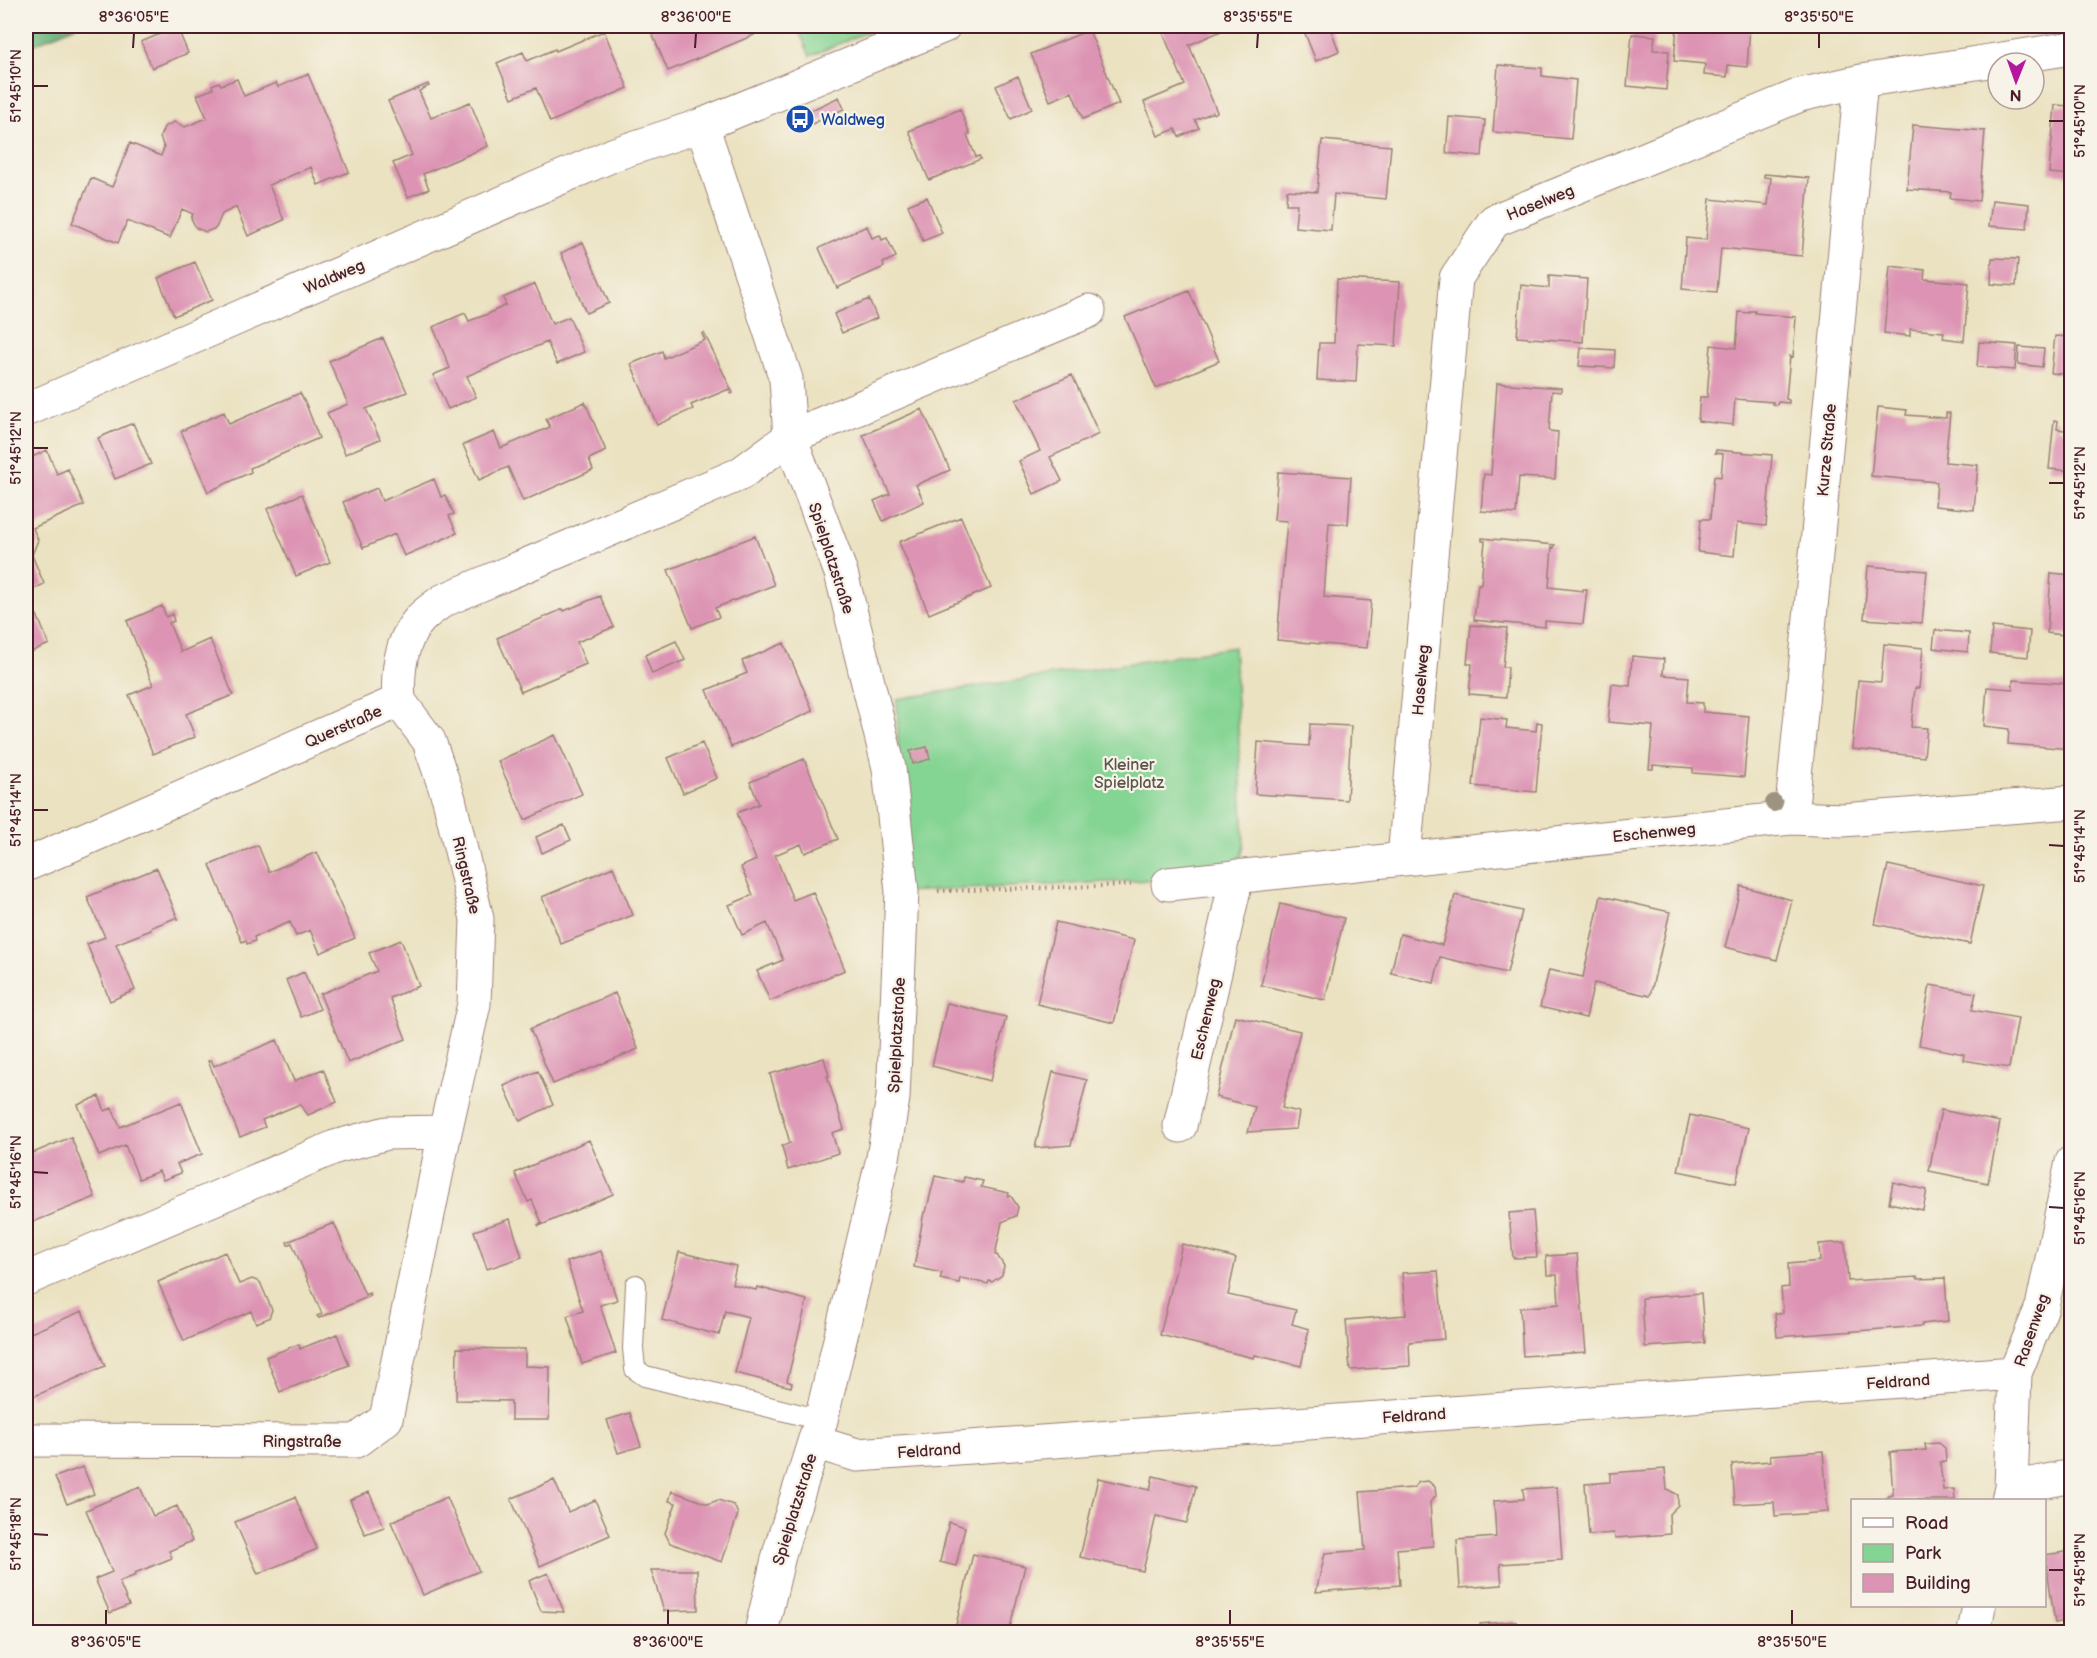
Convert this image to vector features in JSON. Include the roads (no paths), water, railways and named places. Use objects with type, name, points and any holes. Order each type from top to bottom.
[{"type":"street","name":"Waldweg","points":[[26,410],[615,154],[702,125],[944,26]]},
{"type":"street","name":"Haselweg","points":[[1404,858],[1456,278],[1494,221],[1800,95],[1861,81],[2072,48]]},
{"type":"street","name":"Kurze Straße","points":[[1791,818],[1861,81]]},
{"type":"street","name":"Spielplatzstraße","points":[[702,125],[786,379],[790,438],[841,573],[889,768],[902,892],[893,1098],[883,1158],[817,1431],[780,1551],[761,1632]]},
{"type":"street","points":[[790,438],[1089,311]]},
{"type":"street","name":"Querstraße","points":[[26,865],[399,701],[398,681],[402,651],[419,620],[442,601],[740,474],[790,438]]},
{"type":"street","name":"Ringstraße","points":[[26,1440],[356,1441],[387,1419],[444,1132],[474,1004],[477,919],[449,799],[429,741],[399,701]]},
{"type":"street","name":"Eschenweg","points":[[1168,884],[1791,818],[1844,820],[2072,802]]},
{"type":"street","name":"Eschenweg","points":[[1180,1126],[1237,876]]},
{"type":"street","points":[[26,1279],[335,1147],[387,1132],[444,1132]]},
{"type":"street","name":"Rasenweg","points":[[2010,1494],[2015,1373],[2042,1308],[2072,1162]]},
{"type":"street","name":"Feldrand","points":[[817,1431],[857,1455],[2015,1373]]},
{"type":"street","points":[[2010,1494],[2072,1476]]},
{"type":"street","points":[[1974,1632],[1979,1607]]},
{"type":"lane","points":[[636,1285],[633,1348],[635,1369],[645,1376],[817,1431]]},
{"type":"place","name":"Waldweg","points":[[800,119]]},
{"type":"park label","name":"Kleiner Spielplatz","points":[[1129,773]]}]
